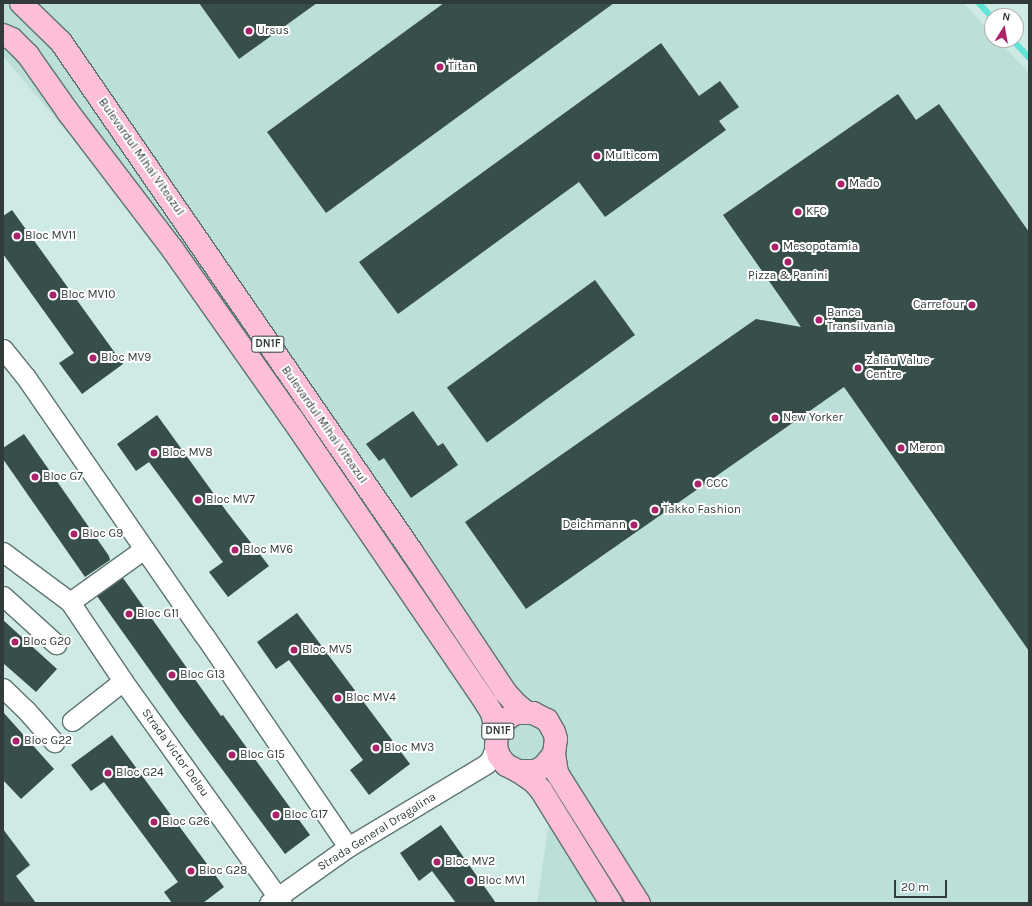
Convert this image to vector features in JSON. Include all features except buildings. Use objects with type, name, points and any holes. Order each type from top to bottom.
[{"type":"main road","name":"Bulevardul Mihai Viteazul","points":[[21,3],[61,42],[412,552],[506,693],[526,712],[541,716],[551,726],[556,739],[554,754],[557,773],[639,903]]},
{"type":"main road","name":"Bulevardul Mihai Viteazul","points":[[3,35],[12,39],[28,55],[68,112],[173,250],[290,417],[486,703],[492,713],[500,756]]},
{"type":"main road","name":"DN1F","points":[[500,756],[501,725],[516,713],[526,712]]},
{"type":"main road","points":[[500,756],[535,771],[546,764],[554,754]]},
{"type":"main road","points":[[500,756],[533,781],[541,790],[611,903]]},
{"type":"street","points":[[3,349],[25,376],[348,847]]},
{"type":"street","points":[[70,602],[144,549]]},
{"type":"street","name":"Strada Victor Deleu","points":[[3,552],[70,602],[276,901]]},
{"type":"street","points":[[3,596],[56,644]]},
{"type":"street","points":[[72,721],[123,681]]},
{"type":"street","points":[[3,688],[54,742]]},
{"type":"street","name":"Strada General Dragalina","points":[[276,901],[348,847],[500,756]]},
{"type":"shaded area","points":[[3,3],[964,3],[984,25],[984,48],[1006,48],[1029,73],[1029,903],[537,903],[551,809],[190,278],[3,56]]},
{"type":"waterway","points":[[979,3],[984,8]]},
{"type":"waterway","points":[[1021,48],[1029,57]]},
{"type":"place","name":"Ursus","points":[[249,31]]},
{"type":"place","name":"Titan","points":[[440,67]]},
{"type":"place","name":"Multicom","points":[[597,156]]},
{"type":"place","name":"Mado","points":[[841,184]]},
{"type":"place","name":"KFC","points":[[798,212]]},
{"type":"place","name":"Bloc MV11","points":[[17,236]]},
{"type":"place","name":"Mesopotamia","points":[[775,247]]},
{"type":"place","name":"Pizza & Panini","points":[[788,262]]},
{"type":"place","name":"Bloc MV10","points":[[53,295]]},
{"type":"place","name":"Carrefour","points":[[972,305]]},
{"type":"place","name":"Banca Transilvania","points":[[819,320]]},
{"type":"place","name":"Bloc MV9","points":[[93,358]]},
{"type":"place","name":"Zalău Value Centre","points":[[858,368]]},
{"type":"place","name":"New Yorker","points":[[775,418]]},
{"type":"place","name":"Meron","points":[[901,448]]},
{"type":"place","name":"Bloc MV8","points":[[154,453]]},
{"type":"place","name":"Bloc G7","points":[[35,477]]},
{"type":"place","name":"CCC","points":[[698,484]]},
{"type":"place","name":"Bloc MV7","points":[[198,500]]},
{"type":"place","name":"Takko Fashion","points":[[655,510]]},
{"type":"place","name":"Deichmann","points":[[634,525]]},
{"type":"place","name":"Bloc G9","points":[[74,534]]},
{"type":"place","name":"Bloc MV6","points":[[235,550]]},
{"type":"place","name":"Bloc G11","points":[[129,614]]},
{"type":"place","name":"Bloc G20","points":[[15,642]]},
{"type":"place","name":"Bloc MV5","points":[[294,650]]},
{"type":"place","name":"Bloc G13","points":[[172,675]]},
{"type":"place","name":"Bloc MV4","points":[[338,698]]},
{"type":"place","name":"Bloc G22","points":[[16,741]]},
{"type":"place","name":"Bloc MV3","points":[[376,748]]},
{"type":"place","name":"Bloc G15","points":[[232,755]]},
{"type":"place","name":"Bloc G24","points":[[108,773]]},
{"type":"place","name":"Bloc G17","points":[[276,815]]},
{"type":"place","name":"Bloc G26","points":[[154,822]]},
{"type":"place","name":"Bloc MV2","points":[[437,862]]},
{"type":"place","name":"Bloc G28","points":[[191,871]]},
{"type":"place","name":"Bloc MV1","points":[[470,881]]}]
